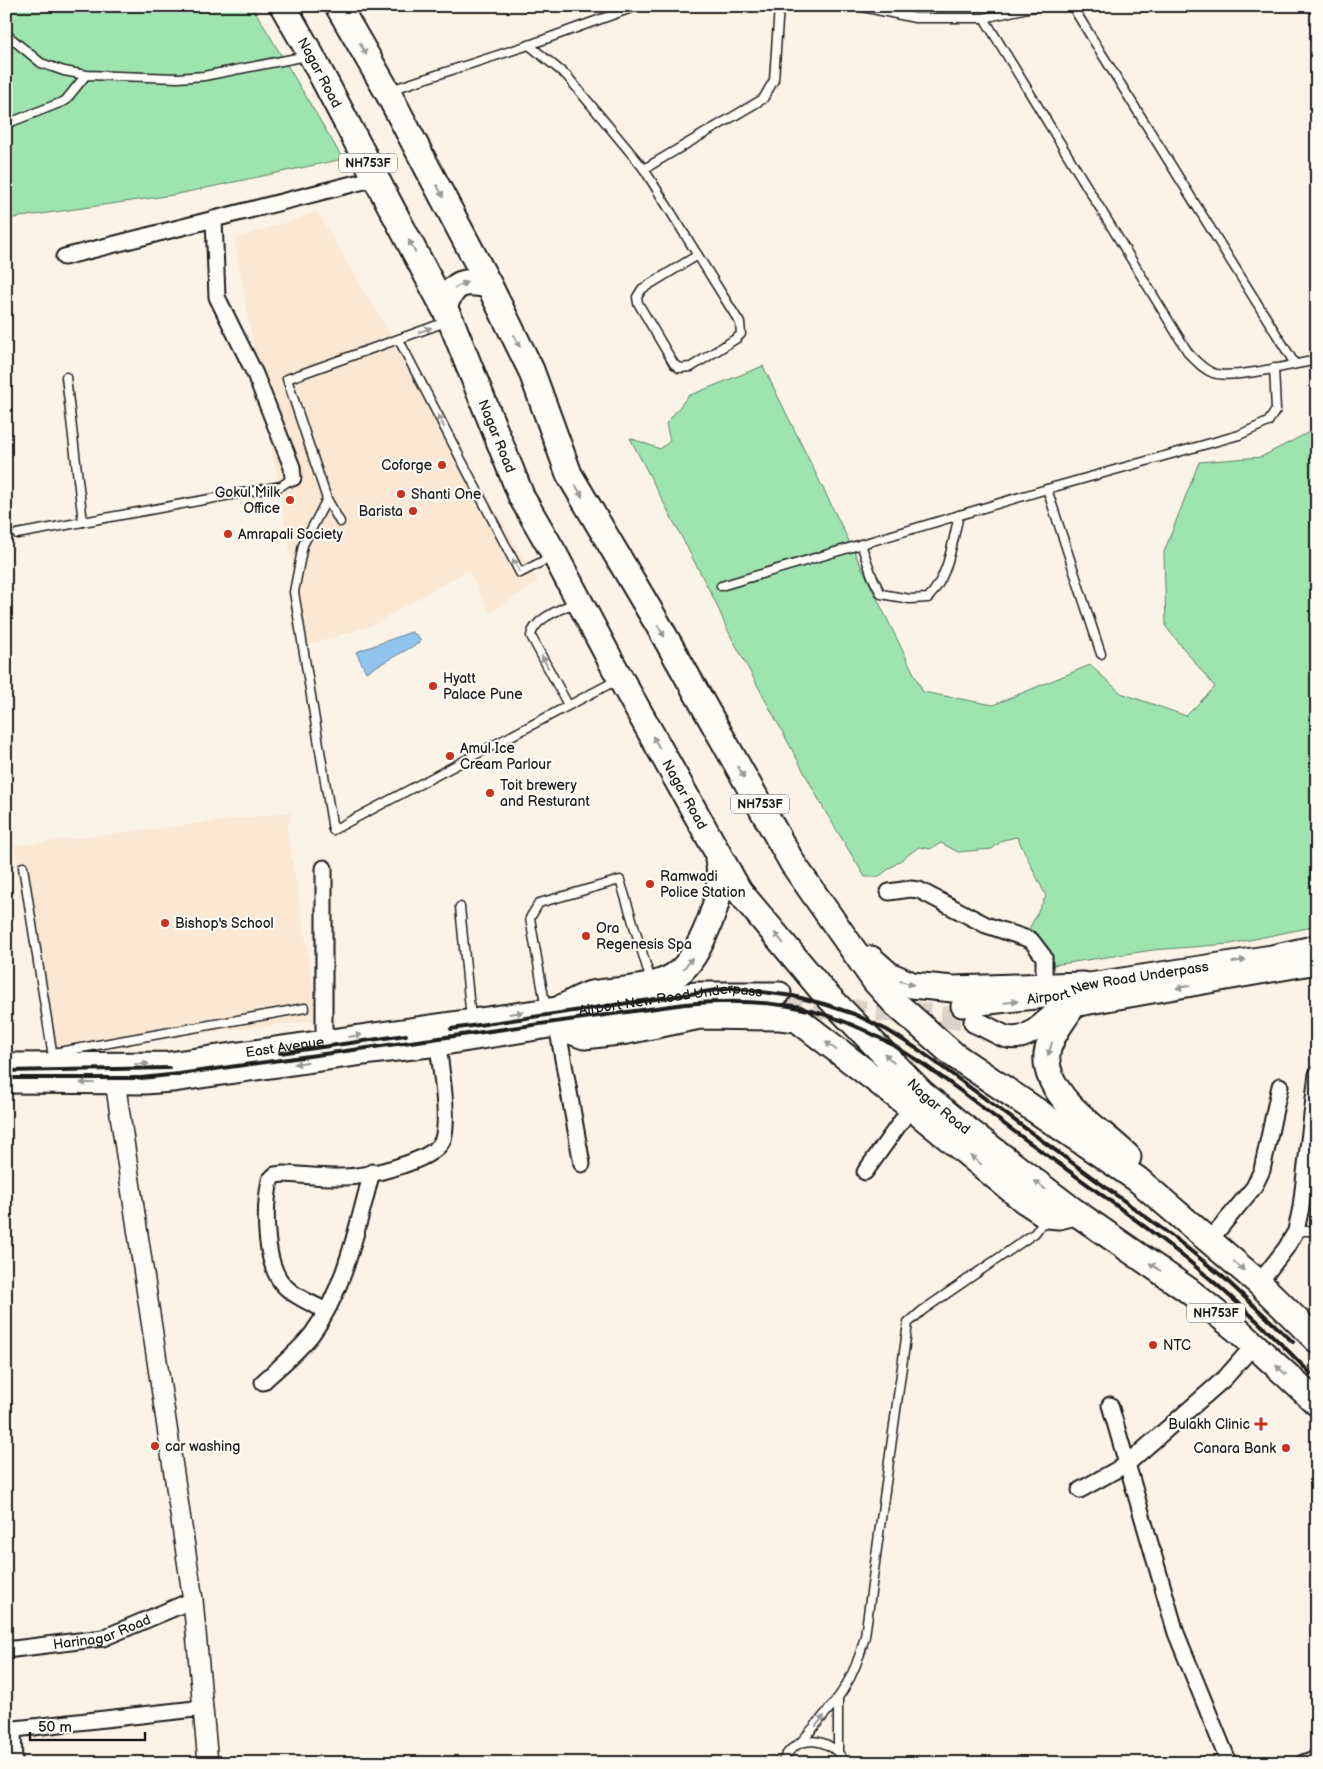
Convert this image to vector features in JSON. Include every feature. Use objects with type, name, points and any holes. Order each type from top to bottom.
[{"type":"highway","name":"Nagar Road","points":[[283,6],[311,55],[447,314],[522,498],[739,891],[916,1100],[957,1122],[1075,1212],[1188,1290],[1254,1345],[1317,1403]]},
{"type":"highway","name":"NH753F","points":[[338,6],[387,91],[471,249],[531,370],[569,474],[660,628],[793,864],[875,981],[895,1003],[954,1055],[1149,1189],[1259,1283],[1317,1340]]},
{"type":"highway","points":[[425,271],[442,273],[453,271],[461,265],[471,249]]},
{"type":"highway","points":[[447,314],[450,292],[459,284],[470,282],[489,285]]},
{"type":"highway","points":[[717,853],[721,871],[719,896],[696,953],[678,975],[652,985],[590,994],[555,1012],[584,1036],[627,1031],[700,1016],[797,1019],[916,1100],[1024,1200],[1047,1215],[1059,1216],[1075,1212]]},
{"type":"highway","points":[[841,932],[889,975],[912,985],[953,989],[1044,985],[1078,996],[1059,1026],[1047,1053],[1048,1065],[1057,1090],[1066,1102],[1127,1156],[1138,1169],[1149,1189]]},
{"type":"main road","name":"Airport New Road Underpass","points":[[1078,996],[1043,1024],[1021,1037],[1002,1036],[969,1014],[1063,995],[1078,996],[1317,946]]},
{"type":"main road","points":[[1078,996],[1317,963]]},
{"type":"main road","name":"Airport New Road Underpass","points":[[555,1012],[781,1000]]},
{"type":"main road","name":"East Avenue","points":[[6,1064],[54,1058],[113,1074],[172,1081],[355,1055],[438,1046],[555,1012]]},
{"type":"main road","name":"East Avenue","points":[[6,1082],[113,1074],[170,1063],[471,1019],[555,1012]]},
{"type":"street","points":[[64,257],[376,178]]},
{"type":"street","points":[[214,219],[217,297],[262,391],[292,467],[294,478]]},
{"type":"street","points":[[324,868],[324,1041]]},
{"type":"street","points":[[889,892],[910,889],[919,890],[986,925],[1030,940],[1044,957],[1044,985]]},
{"type":"street","points":[[555,1012],[582,1164]]},
{"type":"street","points":[[326,1311],[288,1290],[273,1269],[267,1235],[270,1180],[275,1175],[357,1176],[420,1159],[434,1150],[442,1140],[445,1122],[436,1024]]},
{"type":"street","points":[[113,1074],[174,1464],[193,1600],[208,1763]]},
{"type":"street","points":[[1259,1283],[1286,1248],[1296,1230],[1301,1207],[1317,1074]]},
{"type":"street","points":[[1210,1240],[1254,1187],[1262,1170],[1280,1086]]},
{"type":"street","points":[[865,1172],[916,1100]]},
{"type":"street","points":[[263,1382],[312,1335],[326,1311],[347,1262],[372,1172]]},
{"type":"street","points":[[1080,1490],[1127,1464],[1226,1378],[1254,1345]]},
{"type":"street","points":[[1110,1405],[1176,1633],[1229,1763]]},
{"type":"street","name":"Harinagar Road","points":[[6,1650],[104,1638],[193,1600]]},
{"type":"street","points":[[14,1763],[9,1729],[204,1708]]},
{"type":"street","points":[[1303,1763],[1317,1758]]},
{"type":"lane","points":[[387,91],[528,45],[637,6]]},
{"type":"lane","points":[[644,169],[763,100],[774,80],[779,6]]},
{"type":"lane","points":[[858,6],[915,18],[984,18],[1037,6]]},
{"type":"lane","points":[[1072,6],[1295,364]]},
{"type":"lane","points":[[984,18],[1189,354],[1203,368],[1215,374],[1274,368],[1317,360]]},
{"type":"lane","points":[[6,34],[41,62],[64,71],[86,75],[178,78],[204,76],[311,55]]},
{"type":"lane","points":[[528,45],[567,76],[644,169],[698,255],[740,323],[741,334],[691,367],[679,368],[674,364],[638,303],[637,297],[642,289],[698,255]]},
{"type":"lane","points":[[6,124],[65,101],[86,75]]},
{"type":"lane","points":[[340,522],[327,499],[288,379],[399,340],[447,314]]},
{"type":"lane","points":[[399,340],[520,573],[555,555]]},
{"type":"lane","points":[[721,586],[1047,489],[1239,435],[1268,422],[1276,410],[1274,368]]},
{"type":"lane","points":[[66,377],[83,522]]},
{"type":"lane","points":[[17,534],[281,486],[294,478]]},
{"type":"lane","points":[[1047,489],[1101,654]]},
{"type":"lane","points":[[327,499],[303,545],[294,592],[334,830],[620,678]]},
{"type":"lane","points":[[860,544],[881,594],[910,599],[928,598],[938,587],[946,569],[959,515]]},
{"type":"lane","points":[[568,705],[531,636],[532,630],[537,623],[578,600]]},
{"type":"lane","points":[[23,867],[54,1058],[109,1043],[306,1008]]},
{"type":"lane","points":[[555,1012],[530,918],[539,903],[620,880],[652,985]]},
{"type":"lane","points":[[460,907],[471,1019]]},
{"type":"lane","points":[[109,1043],[113,1074]]},
{"type":"lane","points":[[782,1763],[790,1749],[802,1742],[838,1700],[852,1676],[864,1636],[908,1323],[923,1310],[1036,1233],[1047,1215]]},
{"type":"lane","points":[[1296,1230],[1317,1231]]},
{"type":"lane","points":[[838,1700],[838,1750],[845,1763]]},
{"type":"lane","points":[[802,1742],[814,1740],[827,1743],[838,1750]]},
{"type":"shaded area","name":"Shanti One","points":[[317,212],[538,582],[490,613],[468,570],[371,626],[307,645],[234,239]]},
{"type":"shaded area","name":"Bishop's School","points":[[291,812],[287,830],[320,1020],[48,1051],[14,846]]},
{"type":"green space","points":[[6,6],[252,6],[343,159],[173,195],[6,219]]},
{"type":"green space","points":[[763,366],[923,692],[993,705],[1090,665],[1121,693],[1186,716],[1215,687],[1166,627],[1164,552],[1199,462],[1261,457],[1317,428],[1317,926],[1230,944],[1153,950],[1054,965],[1027,933],[1046,896],[1017,837],[1003,840],[992,849],[958,852],[941,843],[930,849],[919,847],[878,877],[865,877],[825,811],[726,627],[716,603],[630,438],[660,449],[670,441],[666,424],[688,396]]},
{"type":"water","points":[[411,632],[418,636],[421,642],[366,672],[356,652]]},
{"type":"tunnel","points":[[781,1007],[920,1013],[975,1022]]},
{"type":"railway","points":[[451,1029],[731,988],[793,996],[854,1014],[887,1030],[919,1050],[1176,1239],[1223,1277],[1293,1342]]},
{"type":"railway","points":[[6,1078],[141,1078],[179,1074],[706,1002],[768,1003],[808,1010],[848,1023],[871,1033],[935,1072],[1189,1261],[1242,1307],[1310,1373]]},
{"type":"railway","points":[[280,1053],[406,1035]]},
{"type":"railway","points":[[6,1071],[169,1068]]},
{"type":"place","name":"Coforge","points":[[442,465]]},
{"type":"place","name":"Shanti One","points":[[401,494]]},
{"type":"place","name":"Gokul Milk Office","points":[[290,500]]},
{"type":"place","name":"Barista","points":[[413,511]]},
{"type":"place","name":"Amrapali Society","points":[[228,534]]},
{"type":"place","name":"Hyatt Palace Pune","points":[[433,686]]},
{"type":"place","name":"Amul Ice Cream Parlour","points":[[450,756]]},
{"type":"place","name":"Toit brewery and Resturant","points":[[490,793]]},
{"type":"place","name":"Ramwadi Police Station","points":[[650,884]]},
{"type":"place","name":"Bishop's School","points":[[165,923]]},
{"type":"place","name":"Ora Regenesis Spa","points":[[586,936]]},
{"type":"place","name":"NTC","points":[[1153,1345]]},
{"type":"place","name":"Bulakh Clinic","points":[[1261,1424]]},
{"type":"place","name":"car washing","points":[[155,1446]]},
{"type":"place","name":"Canara Bank","points":[[1286,1448]]}]
